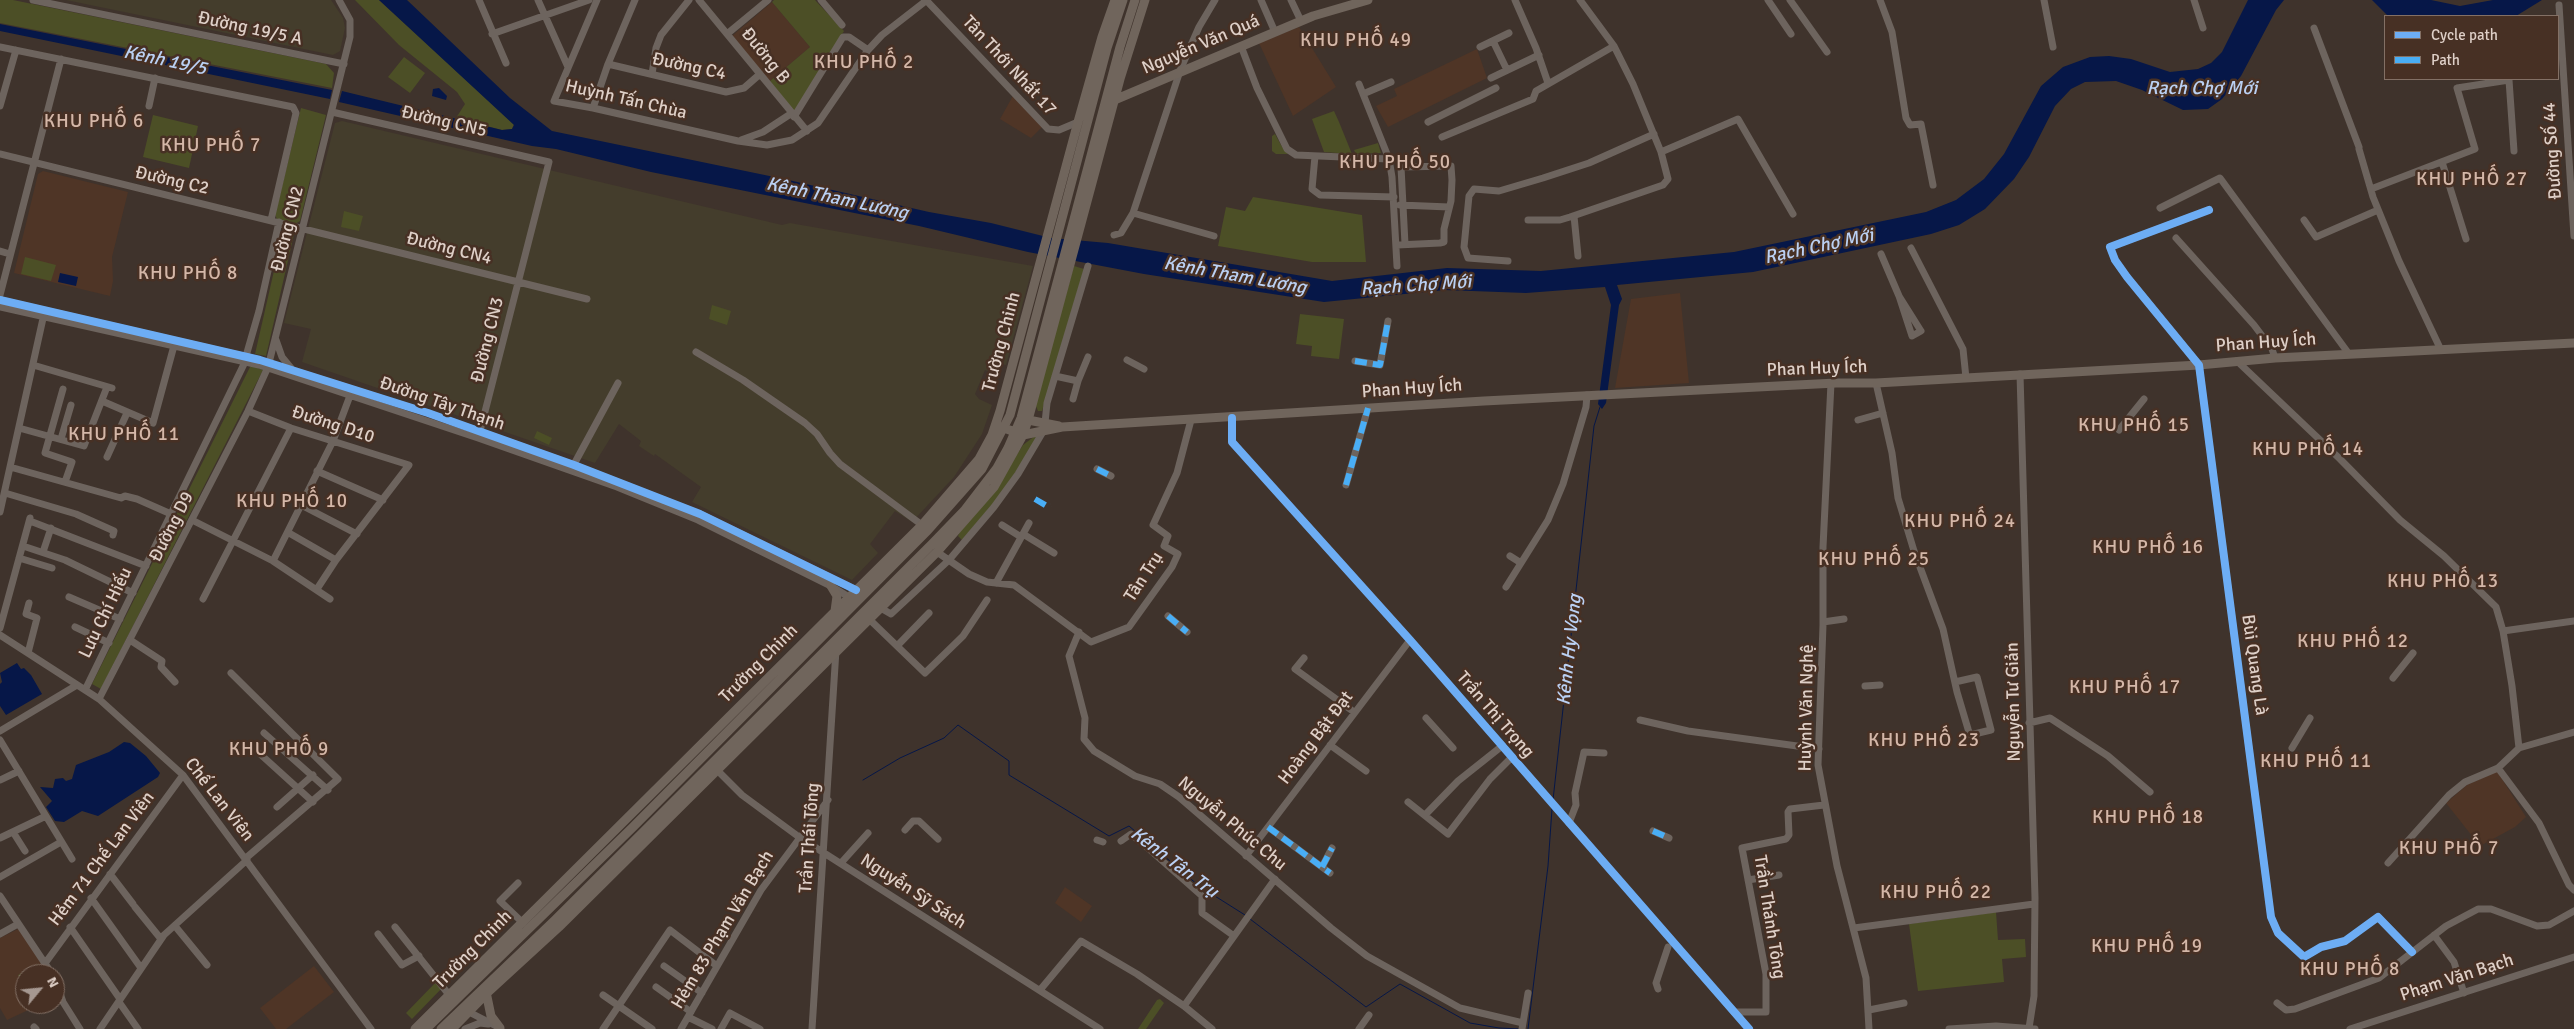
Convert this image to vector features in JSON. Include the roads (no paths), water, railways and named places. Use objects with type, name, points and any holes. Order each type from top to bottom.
[{"type":"main road","points":[[1076,223],[1105,104],[1135,0]]},
{"type":"main road","points":[[1076,223],[1146,0]]},
{"type":"main road","name":"Nguyễn Văn Quá","points":[[1105,104],[1301,21],[1341,6],[1368,0]]},
{"type":"main road","points":[[1058,217],[1078,122],[1102,37],[1118,1]]},
{"type":"main road","points":[[1058,217],[1108,48],[1118,1]]},
{"type":"main road","points":[[1120,79],[1126,87],[1135,91]]},
{"type":"main road","name":"Trường Chinh","points":[[859,593],[971,470],[1010,415],[1030,321],[1058,217]]},
{"type":"main road","name":"Trường Chinh","points":[[1024,419],[1033,404],[1049,327],[1076,223]]},
{"type":"main road","name":"Trường Chinh","points":[[441,1029],[523,923],[754,698],[829,629],[852,600],[965,491],[984,465],[1000,427],[1000,411],[1030,321]]},
{"type":"main road","name":"Trường Chinh","points":[[876,604],[937,552],[994,487],[1019,434],[1024,419],[1029,386],[1049,327]]},
{"type":"main road","name":"Phan Huy Ích","points":[[1044,427],[1232,418],[1589,395],[1832,383],[1876,383],[2199,365],[2275,358],[2440,348],[2574,343]]},
{"type":"main road","points":[[1029,386],[1033,404],[1044,427]]},
{"type":"main road","points":[[1000,411],[1044,427]]},
{"type":"main road","points":[[1000,427],[1019,434],[1044,427]]},
{"type":"main road","name":"Trường Chinh","points":[[415,1029],[485,990],[559,928],[716,770],[767,713],[836,650],[876,604],[964,511],[997,468],[1019,434]]},
{"type":"main road","points":[[829,629],[835,611],[837,596],[831,586]]},
{"type":"main road","points":[[859,593],[876,604]]},
{"type":"main road","points":[[852,600],[866,615]]},
{"type":"main road","name":"Trường Chinh","points":[[426,1029],[459,1004],[633,827],[835,611],[852,600]]},
{"type":"main road","name":"Trường Chinh","points":[[485,990],[866,615]]},
{"type":"main road","points":[[754,698],[767,713]]},
{"type":"main road","points":[[485,990],[491,1016],[502,1028]]},
{"type":"main road","name":"Trường Chinh","points":[[452,1029],[459,1004]]},
{"type":"street","name":"Đường 19/5 A","points":[[33,0],[344,64]]},
{"type":"street","name":"Đường CN2","points":[[269,365],[352,26],[339,0]]},
{"type":"street","points":[[479,0],[506,63]]},
{"type":"street","points":[[538,0],[568,67]]},
{"type":"street","points":[[492,34],[588,0]]},
{"type":"street","name":"Huỳnh Tấn Chùa","points":[[597,0],[554,101],[738,141],[768,145],[792,140],[818,123],[868,50],[882,35],[927,0]]},
{"type":"street","points":[[593,108],[608,64],[635,0]]},
{"type":"street","points":[[652,74],[656,48],[661,35],[689,0]]},
{"type":"street","name":"Đường B","points":[[699,0],[807,131]]},
{"type":"street","points":[[727,34],[768,0]]},
{"type":"street","name":"Tân Thới Nhất 17","points":[[927,0],[1048,129],[1059,130],[1078,122]]},
{"type":"street","points":[[1114,235],[1122,233],[1133,213],[1178,73],[1199,27],[1215,0]]},
{"type":"street","points":[[1261,0],[1274,32]]},
{"type":"street","points":[[1292,0],[1301,21]]},
{"type":"street","points":[[1515,0],[1539,55],[1548,83]]},
{"type":"street","points":[[1528,220],[1560,220],[1666,183],[1667,174],[1661,152],[1641,101],[1614,46],[1580,0]]},
{"type":"street","points":[[1768,0],[1791,34]]},
{"type":"street","points":[[1790,0],[1827,52]]},
{"type":"street","points":[[1880,0],[1892,32],[1906,118],[1910,124],[1921,124],[1933,185]]},
{"type":"street","points":[[2044,0],[2053,47]]},
{"type":"street","points":[[2194,0],[2202,28]]},
{"type":"street","points":[[824,1],[842,25]]},
{"type":"street","name":"Đường Số 44","points":[[2559,5],[2574,236]]},
{"type":"street","points":[[2314,28],[2359,148],[2378,210],[2399,261],[2440,348]]},
{"type":"street","points":[[1480,47],[1509,33]]},
{"type":"street","points":[[738,141],[762,132],[793,115],[843,38],[849,37],[868,50]]},
{"type":"street","points":[[1493,41],[1508,70]]},
{"type":"street","points":[[1241,46],[1254,80],[1287,148],[1296,155],[1389,158]]},
{"type":"street","points":[[1442,137],[1533,99],[1536,90],[1614,46]]},
{"type":"street","points":[[0,47],[155,78],[295,109],[296,113],[271,220]]},
{"type":"street","points":[[0,106],[16,50]]},
{"type":"street","points":[[1492,78],[1539,55]]},
{"type":"street","points":[[0,296],[61,60]]},
{"type":"street","name":"Đường C4","points":[[608,64],[726,92],[744,88],[760,74]]},
{"type":"street","points":[[149,106],[155,78]]},
{"type":"street","points":[[2371,189],[2475,149],[2457,88],[2509,80],[2514,151]]},
{"type":"street","points":[[1363,94],[1392,82]]},
{"type":"street","points":[[1359,84],[1389,158],[1394,197],[1397,266]]},
{"type":"street","points":[[1428,122],[1496,88]]},
{"type":"street","name":"Đường CN5","points":[[332,112],[548,162]]},
{"type":"street","points":[[1661,152],[1738,119],[1793,214]]},
{"type":"street","points":[[1508,261],[1468,258],[1464,247],[1470,196],[1474,189],[1499,191],[1543,178],[1590,163],[1654,134]]},
{"type":"street","name":"Đường C2","points":[[0,154],[303,228]]},
{"type":"street","points":[[1315,156],[1312,189],[1320,195],[1394,197]]},
{"type":"street","name":"Đường CN3","points":[[479,435],[548,162]]},
{"type":"street","points":[[2442,162],[2458,207],[2466,239]]},
{"type":"street","points":[[1397,245],[1444,242],[1444,229],[1452,180],[1451,166],[1401,167],[1405,244]]},
{"type":"street","points":[[2160,208],[2220,178],[2350,354]]},
{"type":"street","points":[[1394,206],[1449,207]]},
{"type":"street","points":[[2199,365],[2127,277],[2115,260],[2110,247],[2209,210]]},
{"type":"street","points":[[2304,220],[2316,237],[2378,210]]},
{"type":"street","points":[[1133,213],[1214,236]]},
{"type":"street","points":[[1574,216],[1578,256]]},
{"type":"street","name":"Lưu Chí Hiếu","points":[[85,690],[246,359],[279,222]]},
{"type":"street","name":"Đường CN4","points":[[303,228],[587,299]]},
{"type":"street","points":[[2176,238],[2254,325],[2272,349],[2275,358]]},
{"type":"street","points":[[1911,248],[1962,349],[1966,378]]},
{"type":"street","points":[[0,251],[10,254]]},
{"type":"street","points":[[1881,254],[1899,296],[1912,336],[1921,331],[1899,296]]},
{"type":"street","points":[[876,604],[891,614],[949,560],[994,507],[1039,442],[1055,376],[1088,266]]},
{"type":"street","name":"Đường Tây Thạnh","points":[[0,300],[44,314]]},
{"type":"street","name":"Đường Tây Thạnh","points":[[0,307],[44,314],[175,342],[293,370],[316,380]]},
{"type":"street","points":[[0,512],[44,314]]},
{"type":"street","points":[[1355,361],[1380,365],[1388,320]]},
{"type":"street","points":[[276,339],[282,357],[293,370]]},
{"type":"street","points":[[102,401],[153,423],[175,342]]},
{"type":"street","points":[[696,352],[743,380],[805,423],[817,434],[840,464],[922,525]]},
{"type":"street","points":[[1073,399],[1088,357]]},
{"type":"street","points":[[1127,360],[1144,369]]},
{"type":"street","points":[[2238,361],[2340,458],[2400,520],[2444,556],[2496,607],[2503,631],[2516,714],[2519,748]]},
{"type":"street","points":[[19,428],[84,446],[102,401],[110,388],[33,365]]},
{"type":"street","name":"Đường Tây Thạnh","points":[[269,365],[352,392],[428,413],[479,435],[618,484],[699,517],[831,586],[852,600]]},
{"type":"street","name":"Đường D9","points":[[99,699],[248,411],[269,365]]},
{"type":"street","name":"Bùi Quang Là","points":[[2199,365],[2271,917],[2278,933],[2304,956],[2321,947],[2345,941],[2378,917],[2412,952]]},
{"type":"street","name":"Nguyễn Tư Giản","points":[[2020,374],[2034,904],[2034,996],[2028,1028]]},
{"type":"street","points":[[1055,376],[1078,381]]},
{"type":"street","points":[[572,468],[618,383]]},
{"type":"street","name":"Huỳnh Văn Nghệ","points":[[1832,383],[1823,561],[1819,778],[1866,978],[1870,1010],[1869,1029]]},
{"type":"street","points":[[1876,383],[1892,452],[1898,498],[1914,551],[1936,606],[1955,682],[1970,735],[1992,730],[1977,677],[1955,682]]},
{"type":"street","points":[[63,389],[45,453],[72,462],[65,482]]},
{"type":"street","points":[[273,561],[332,441],[352,392]]},
{"type":"street","name":"Đường Tây Thạnh","points":[[352,392],[425,421],[479,435]]},
{"type":"street","points":[[1506,588],[1548,520],[1563,484],[1589,395]]},
{"type":"street","points":[[2119,430],[2144,399]]},
{"type":"street","points":[[61,439],[71,405]]},
{"type":"street","points":[[1346,485],[1368,408]]},
{"type":"street","name":"Đường D10","points":[[248,411],[292,428],[409,465],[383,500]]},
{"type":"street","points":[[107,458],[128,413]]},
{"type":"street","points":[[425,421],[428,413]]},
{"type":"street","points":[[1858,420],[1883,414]]},
{"type":"street","name":"Trần Thị Trọng","points":[[1232,418],[1232,442],[1410,640],[1749,1029]]},
{"type":"street","name":"Tân Trụ","points":[[1079,632],[1091,642],[1094,642],[1129,627],[1172,567],[1178,554],[1164,546],[1168,536],[1153,525],[1177,474],[1191,420]]},
{"type":"street","points":[[203,599],[292,428]]},
{"type":"street","points":[[10,467],[121,498],[125,496],[137,499],[171,514]]},
{"type":"street","points":[[1097,469],[1111,476]]},
{"type":"street","points":[[317,471],[383,500],[336,560],[317,589]]},
{"type":"street","points":[[4,493],[76,514],[114,531],[113,535]]},
{"type":"street","points":[[302,505],[357,534]]},
{"type":"street","points":[[0,628],[30,520],[146,566]]},
{"type":"street","points":[[192,520],[273,561],[330,599]]},
{"type":"street","points":[[996,583],[1029,523]]},
{"type":"street","points":[[1002,525],[1054,553]]},
{"type":"street","points":[[43,552],[51,528]]},
{"type":"street","points":[[288,533],[336,560]]},
{"type":"street","name":"Đường Tây Thạnh","points":[[739,537],[859,593]]},
{"type":"street","points":[[22,546],[43,552],[110,580],[133,593]]},
{"type":"street","points":[[937,552],[969,574],[996,583],[1014,585],[1079,632]]},
{"type":"street","points":[[1510,556],[1521,563]]},
{"type":"street","points":[[19,558],[52,568]]},
{"type":"street","points":[[69,597],[120,619]]},
{"type":"street","points":[[866,615],[925,673],[963,636],[987,600]]},
{"type":"street","points":[[28,654],[37,618],[26,614],[29,603]]},
{"type":"street","points":[[897,646],[929,613]]},
{"type":"street","points":[[1168,616],[1187,632]]},
{"type":"street","points":[[1823,622],[1844,619]]},
{"type":"street","points":[[2503,631],[2574,621]]},
{"type":"street","points":[[75,627],[109,643]]},
{"type":"street","name":"Nguyễn Phúc Chu","points":[[1079,632],[1069,656],[1086,718],[1084,739],[1094,751],[1135,776],[1160,784],[1180,797],[1330,928],[1367,956],[1460,1008],[1523,1026]]},
{"type":"street","name":"Chế Lan Viên","points":[[0,635],[99,699],[183,775],[370,1029]]},
{"type":"street","points":[[130,640],[162,661],[161,667],[175,682]]},
{"type":"street","name":"Hoàng Bật Đạt","points":[[1246,856],[1410,640]]},
{"type":"street","name":"Trần Thái Tông","points":[[812,1029],[816,938],[825,853],[836,650]]},
{"type":"street","points":[[2393,678],[2414,653]]},
{"type":"street","points":[[1304,658],[1296,669],[1354,712]]},
{"type":"street","points":[[100,1029],[161,939],[246,859],[338,779],[230,673]]},
{"type":"street","points":[[0,731],[77,684]]},
{"type":"street","points":[[1865,686],[1880,685]]},
{"type":"street","points":[[1426,718],[1452,748]]},
{"type":"street","points":[[2029,723],[2050,718],[2108,756],[2150,792]]},
{"type":"street","points":[[2292,748],[2310,718]]},
{"type":"street","points":[[1640,720],[1688,731],[1819,749]]},
{"type":"street","points":[[2388,863],[2449,796],[2475,777],[2498,768],[2519,748],[2574,732]]},
{"type":"street","points":[[264,734],[312,775],[326,791]]},
{"type":"street","points":[[0,740],[72,859]]},
{"type":"street","points":[[1330,745],[1366,771]]},
{"type":"street","points":[[1425,815],[1453,786],[1502,746]]},
{"type":"street","points":[[1569,823],[1576,805],[1575,793],[1584,752],[1604,753]]},
{"type":"street","points":[[259,753],[313,802]]},
{"type":"street","points":[[1408,802],[1448,834],[1490,779],[1512,757]]},
{"type":"street","points":[[2498,768],[2539,823],[2569,885],[2574,890],[2574,898]]},
{"type":"street","name":"Nguyễn Sỹ Sách","points":[[716,770],[742,795],[799,837],[1100,1029]]},
{"type":"street","points":[[0,780],[19,771]]},
{"type":"street","name":"Hẻm 71 Chế Lan Viên","points":[[46,962],[183,775]]},
{"type":"street","points":[[277,807],[299,789],[312,775]]},
{"type":"street","name":"Hẻm 83 Phạm Văn Bạch","points":[[681,1029],[761,890],[828,800]]},
{"type":"street","name":"Trần Thánh Tông","points":[[1734,1012],[1766,1012],[1766,974],[1742,848],[1786,839],[1789,835],[1788,812],[1790,809],[1824,805]]},
{"type":"street","points":[[0,838],[46,816]]},
{"type":"street","points":[[905,830],[914,821],[919,821],[938,839]]},
{"type":"street","points":[[1268,827],[1330,873]]},
{"type":"street","points":[[1653,831],[1669,838]]},
{"type":"street","points":[[13,832],[25,851]]},
{"type":"street","points":[[841,864],[868,832]]},
{"type":"street","points":[[1121,840],[1131,834],[1149,849],[1202,896],[1202,913],[1234,936]]},
{"type":"street","points":[[0,877],[61,842]]},
{"type":"street","points":[[1322,867],[1332,848]]},
{"type":"street","points":[[110,874],[161,939]]},
{"type":"street","points":[[1748,880],[1778,875]]},
{"type":"street","points":[[1184,1006],[1274,878]]},
{"type":"street","points":[[518,883],[500,902],[523,923]]},
{"type":"street","points":[[0,896],[36,951],[46,962]]},
{"type":"street","points":[[92,898],[142,968]]},
{"type":"street","points":[[1854,928],[2034,904]]},
{"type":"street","points":[[2277,1003],[2289,1010],[2326,999],[2379,978],[2434,935],[2478,909],[2491,910],[2537,926],[2549,925],[2574,911]]},
{"type":"street","points":[[0,934],[18,924]]},
{"type":"street","points":[[175,926],[208,965]]},
{"type":"street","points":[[70,927],[138,1029]]},
{"type":"street","points":[[395,927],[459,1004],[490,1024]]},
{"type":"street","points":[[603,1029],[670,930],[716,966]]},
{"type":"street","points":[[378,934],[402,965],[419,956]]},
{"type":"street","points":[[2434,935],[2454,962],[2464,993]]},
{"type":"street","points":[[1040,990],[1081,941],[1184,1006],[1212,1029]]},
{"type":"street","points":[[1658,989],[1656,983],[1668,948]]},
{"type":"street","name":"Phạm Văn Bạch","points":[[2350,1029],[2574,957]]},
{"type":"street","points":[[664,966],[702,992]]},
{"type":"street","points":[[656,987],[689,1015],[712,1029]]},
{"type":"street","points":[[1523,1026],[1528,993]]},
{"type":"street","points":[[603,995],[652,1029]]},
{"type":"street","points":[[1870,1010],[1904,1003]]},
{"type":"street","points":[[65,1005],[80,1029]]},
{"type":"street","points":[[721,1029],[730,1013],[760,1029]]},
{"type":"street","points":[[1359,1029],[1369,1015]]},
{"type":"street","points":[[465,1029],[480,1023],[502,1028]]},
{"type":"street","points":[[1948,1029],[2035,1029]]},
{"type":"water","points":[[379,0],[407,0],[510,98],[552,131],[784,179],[929,212],[991,223],[1051,238],[1108,243],[1332,281],[1447,268],[1541,271],[1734,252],[1926,212],[1956,200],[1984,179],[2004,154],[2041,86],[2063,67],[2090,57],[2109,56],[2131,59],[2170,72],[2198,69],[2211,63],[2222,52],[2248,0],[2284,0],[2276,10],[2241,76],[2222,99],[2208,109],[2183,110],[2142,90],[2116,81],[2085,82],[2071,89],[2055,106],[2029,157],[2014,179],[1985,209],[1959,225],[1931,234],[1753,272],[1617,285],[1622,299],[1619,305],[1606,403],[1602,409],[1598,404],[1611,305],[1605,287],[1526,293],[1445,290],[1324,302],[1144,274],[1028,252],[919,226],[651,172],[556,149],[532,146],[339,102],[342,91],[502,130],[512,129],[514,125]]},
{"type":"water","points":[[2372,0],[2431,0],[2460,6],[2493,0],[2542,0],[2518,15],[2387,15]]},
{"type":"water","name":"Kênh 19/5","points":[[0,24],[332,90],[330,99],[0,31]]},
{"type":"water","points":[[439,88],[447,96],[446,100],[432,96],[433,89]]},
{"type":"water","points":[[60,273],[78,277],[76,286],[58,282]]},
{"type":"water","points":[[17,663],[21,669],[24,668],[31,675],[42,694],[6,715],[0,706],[0,684],[2,682],[0,673]]},
{"type":"water","points":[[124,742],[130,743],[146,756],[160,773],[158,777],[98,816],[82,811],[64,822],[55,821],[46,807],[52,801],[40,787],[53,788],[55,779],[63,778],[66,781],[72,779],[76,765],[109,752]]},
{"type":"waterway","name":"Kênh Hy Vọng","points":[[1553,800],[1594,426],[1600,407]]},
{"type":"waterway","name":"Kênh Tân Trụ","points":[[863,780],[900,758],[944,738],[958,725],[1009,761],[1009,775],[1109,836],[1129,826],[1199,886],[1245,915]]},
{"type":"waterway","name":"Kênh Hy Vọng","points":[[1528,1029],[1548,866],[1552,809]]},
{"type":"waterway","name":"Kênh Tân Trụ","points":[[1250,919],[1366,1007],[1400,984],[1470,1023],[1499,1028],[1520,1029]]},
{"type":"district","name":"KHU PHỐ 49","points":[[1356,41]]},
{"type":"district","name":"KHU PHỐ 2","points":[[864,63]]},
{"type":"district","name":"KHU PHỐ 6","points":[[94,122]]},
{"type":"district","name":"KHU PHỐ 7","points":[[211,146]]},
{"type":"district","name":"KHU PHỐ 50","points":[[1395,163]]},
{"type":"district","name":"KHU PHỐ 27","points":[[2472,180]]},
{"type":"district","name":"KHU PHỐ 8","points":[[188,274]]},
{"type":"district","name":"KHU PHỐ 15","points":[[2134,426]]},
{"type":"district","name":"KHU PHỐ 11","points":[[124,435]]},
{"type":"district","name":"KHU PHỐ 14","points":[[2308,450]]},
{"type":"district","name":"KHU PHỐ 10","points":[[292,502]]},
{"type":"district","name":"KHU PHỐ 24","points":[[1960,522]]},
{"type":"district","name":"KHU PHỐ 16","points":[[2148,548]]},
{"type":"district","name":"KHU PHỐ 25","points":[[1874,560]]},
{"type":"district","name":"KHU PHỐ 13","points":[[2443,582]]},
{"type":"district","name":"KHU PHỐ 12","points":[[2353,642]]},
{"type":"district","name":"KHU PHỐ 17","points":[[2125,688]]},
{"type":"district","name":"KHU PHỐ 23","points":[[1924,741]]},
{"type":"district","name":"KHU PHỐ 9","points":[[279,750]]},
{"type":"district","name":"KHU PHỐ 11","points":[[2316,762]]},
{"type":"district","name":"KHU PHỐ 18","points":[[2148,818]]},
{"type":"district","name":"KHU PHỐ 7","points":[[2449,849]]},
{"type":"district","name":"KHU PHỐ 22","points":[[1936,893]]},
{"type":"district","name":"KHU PHỐ 19","points":[[2147,947]]},
{"type":"district","name":"KHU PHỐ 8","points":[[2350,970]]},
{"type":"water label","name":"Rạch Chợ Mới","points":[[2202,89]]},
{"type":"water label","name":"Kênh Tham Lương","points":[[837,199]]},
{"type":"water label","name":"Rạch Chợ Mới","points":[[1819,247]]},
{"type":"water label","name":"Kênh Tham Lương","points":[[1235,276]]},
{"type":"water label","name":"Rạch Chợ Mới","points":[[1416,286]]}]
